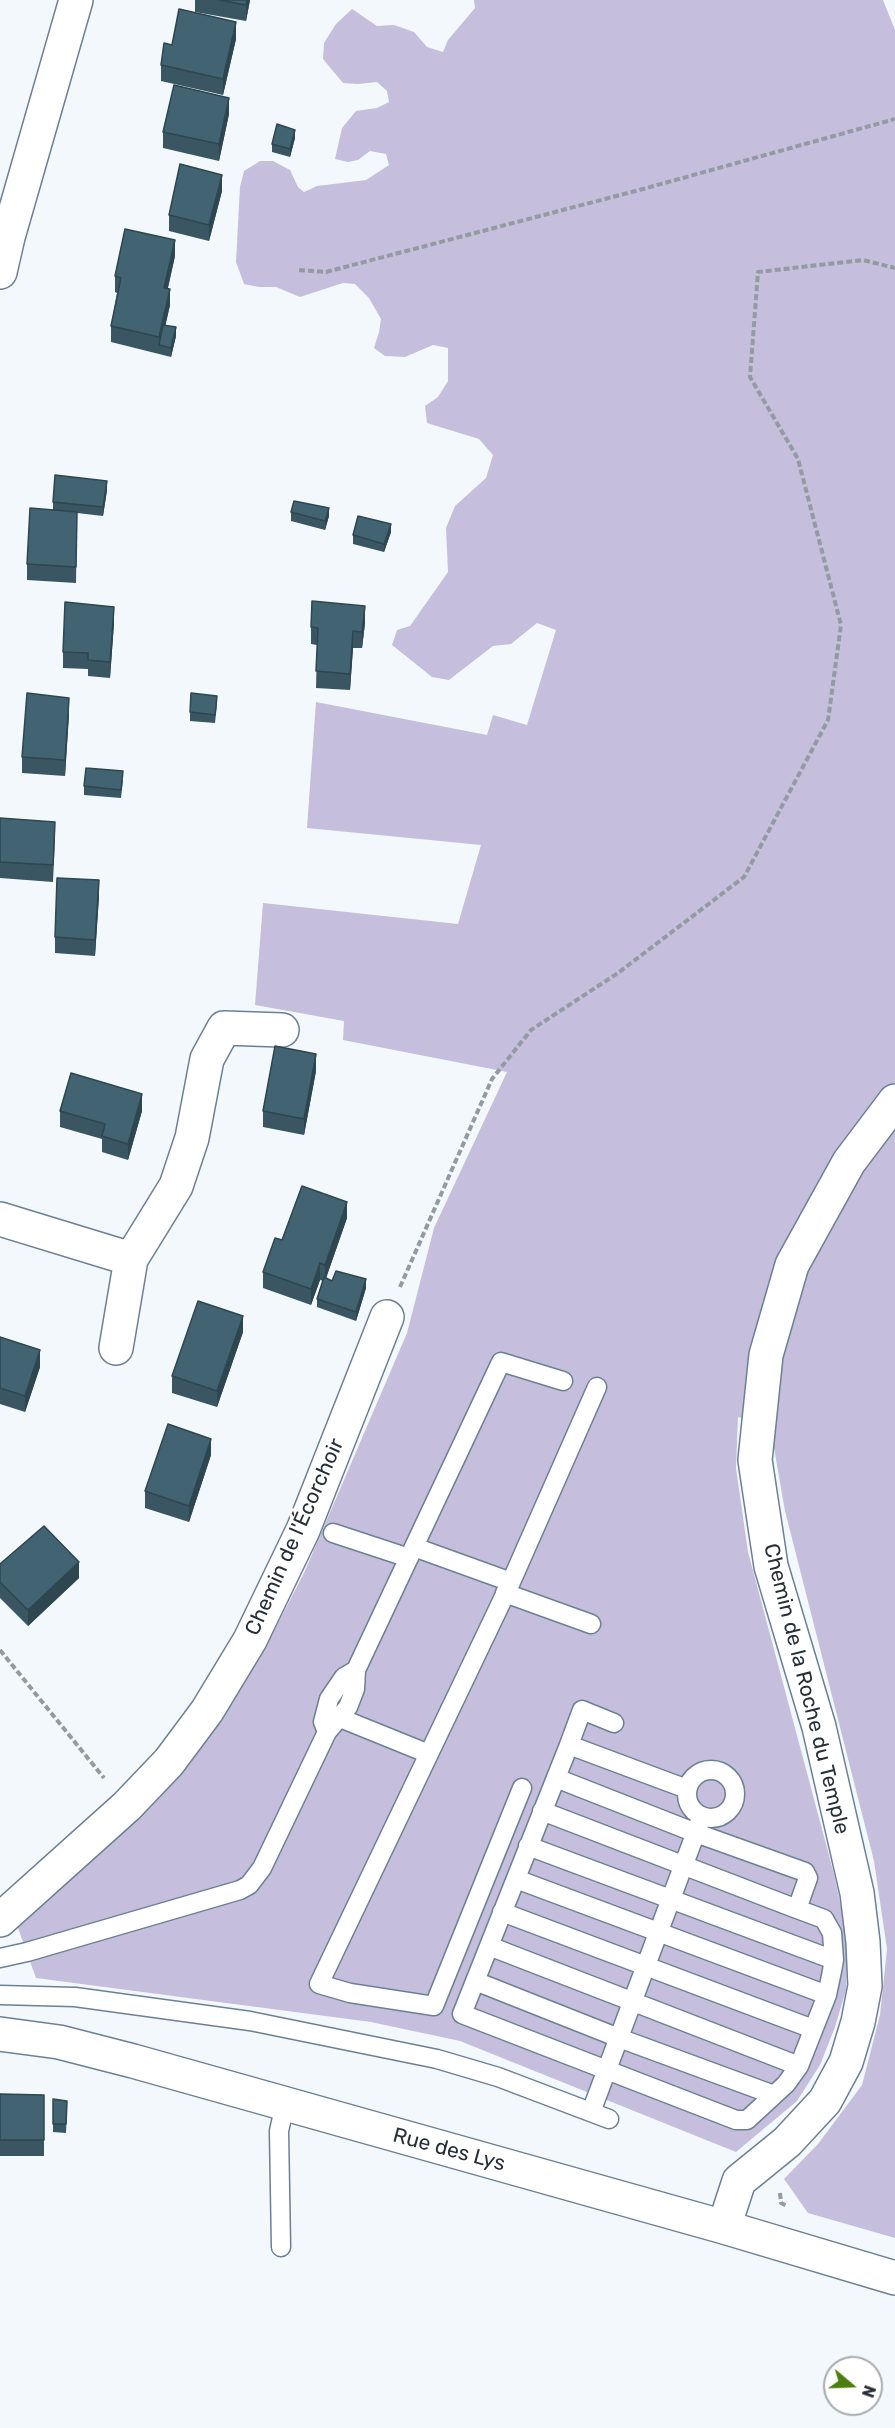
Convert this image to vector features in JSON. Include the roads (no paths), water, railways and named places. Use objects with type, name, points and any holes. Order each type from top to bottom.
[{"type":"street","points":[[0,272],[11,225],[76,0]]},
{"type":"street","points":[[116,1348],[131,1258],[176,1186],[192,1138],[207,1059],[224,1028],[282,1030]]},
{"type":"street","name":"Chemin de la Roche du Temple","points":[[724,2227],[739,2181],[787,2142],[825,2101],[846,2062],[858,2022],[865,1986],[857,1893],[819,1727],[771,1566],[755,1460],[766,1355],[792,1265],[849,1162],[895,1101]]},
{"type":"street","points":[[0,1219],[131,1258]]},
{"type":"street","name":"Chemin de l'Écorchoir","points":[[0,1920],[128,1806],[168,1762],[207,1710],[250,1640],[303,1530],[387,1317]]},
{"type":"street","name":"Rue des Lys","points":[[0,2034],[58,2042],[724,2227],[895,2278]]},
{"type":"lane","points":[[0,1958],[217,1897],[249,1885],[262,1868],[327,1732],[348,1707],[355,1689],[356,1670],[501,1362],[563,1381]]},
{"type":"lane","points":[[522,1788],[434,2006],[350,1993],[319,1984],[508,1588],[597,1387]]},
{"type":"lane","points":[[333,1533],[411,1552],[508,1588],[591,1624]]},
{"type":"lane","points":[[327,1732],[323,1722],[329,1699],[344,1677],[356,1670]]},
{"type":"lane","points":[[543,1811],[824,1919],[832,1933],[834,1960],[826,1995],[813,2030],[799,2066],[774,2096],[747,2120],[736,2120],[462,2014],[582,1710],[614,1723]]},
{"type":"lane","points":[[340,1718],[429,1754]]},
{"type":"lane","points":[[569,1745],[687,1789]]},
{"type":"lane","points":[[591,2112],[699,1825],[723,1815],[734,1798],[734,1787],[729,1778],[720,1772],[710,1770],[700,1772],[691,1779],[687,1789],[689,1805],[699,1825]]},
{"type":"lane","points":[[556,1778],[699,1825],[805,1872],[808,1878],[797,1909]]},
{"type":"lane","points":[[528,1846],[834,1960]]},
{"type":"lane","points":[[516,1879],[826,1995]]},
{"type":"lane","points":[[502,1912],[813,2030]]},
{"type":"lane","points":[[489,1947],[799,2066]]},
{"type":"lane","points":[[475,1981],[774,2096]]},
{"type":"lane","points":[[0,1995],[75,1997],[250,2020],[437,2059],[498,2077],[609,2119]]},
{"type":"lane","points":[[281,2247],[279,2132],[285,2104]]}]
